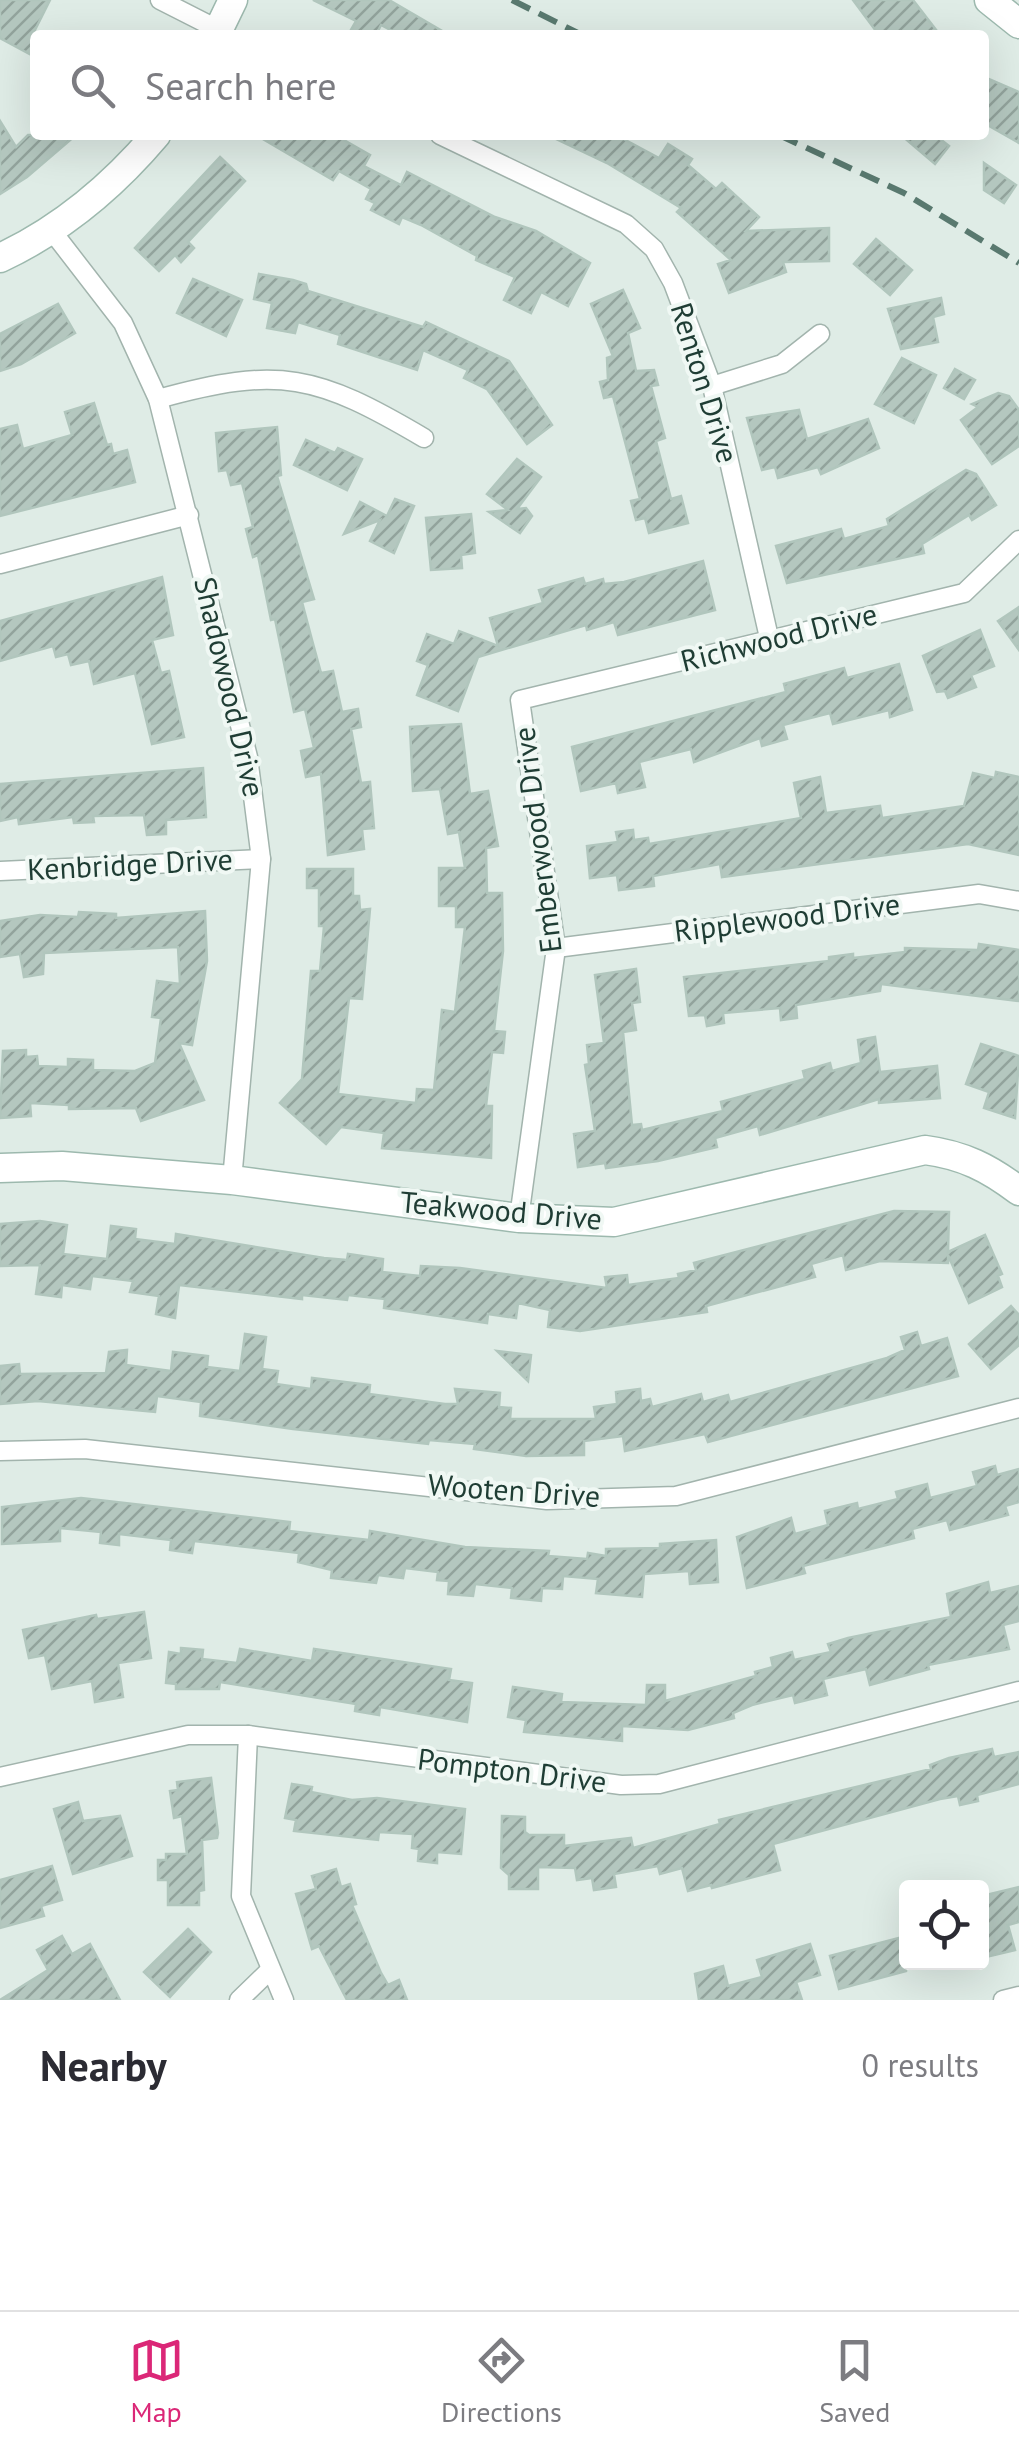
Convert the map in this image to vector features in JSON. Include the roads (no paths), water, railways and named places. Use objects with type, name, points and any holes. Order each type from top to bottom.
[{"type":"street","points":[[160,0],[216,30]]},
{"type":"street","points":[[223,30],[233,0]]},
{"type":"street","points":[[989,0],[1019,24]]},
{"type":"street","points":[[0,258],[52,230],[92,201],[151,140]]},
{"type":"street","name":"Renton Drive","points":[[450,140],[626,224],[654,250],[673,283],[712,386],[770,642]]},
{"type":"street","name":"Shadowood Drive","points":[[52,230],[123,323],[158,398],[248,756],[261,859],[232,1180]]},
{"type":"street","points":[[712,386],[782,364],[820,334]]},
{"type":"street","points":[[158,398],[214,383],[305,381],[358,400],[424,438]]},
{"type":"street","points":[[0,564],[190,515]]},
{"type":"street","name":"Richwood Drive","points":[[520,700],[964,593],[1019,540]]},
{"type":"street","name":"Emberwood Drive","points":[[519,1218],[556,948],[520,700]]},
{"type":"street","name":"Kenbridge Drive","points":[[0,871],[261,859]]},
{"type":"street","name":"Ripplewood Drive","points":[[556,948],[979,894],[1019,900]]},
{"type":"street","name":"Teakwood Drive","points":[[0,1168],[62,1166],[232,1180],[519,1218],[614,1222],[925,1150],[957,1154],[992,1171],[1019,1192]]},
{"type":"street","name":"Wooten Drive","points":[[0,1451],[85,1448],[548,1500],[676,1496],[1019,1408]]},
{"type":"street","name":"Pompton Drive","points":[[0,1777],[188,1735],[248,1735],[621,1785],[660,1784],[1019,1691]]},
{"type":"street","points":[[248,1735],[241,1896],[284,2000]]},
{"type":"street","points":[[238,2000],[269,1971]]},
{"type":"street","points":[[1003,2000],[1019,1996]]},
{"type":"railway","points":[[512,0],[572,30]]},
{"type":"railway","points":[[790,140],[904,193],[1019,263]]}]
